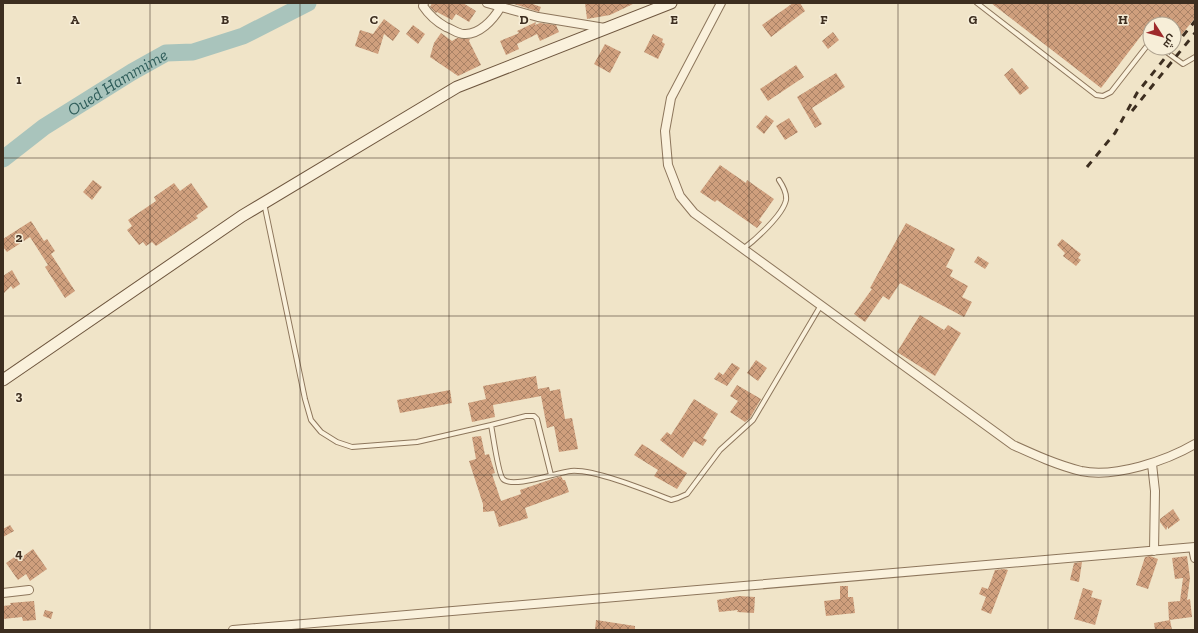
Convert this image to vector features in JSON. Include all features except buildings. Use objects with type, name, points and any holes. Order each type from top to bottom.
[{"type":"main road","points":[[3,380],[264,203],[457,87],[671,3]]},
{"type":"street","points":[[424,3],[423,6],[433,18],[462,34],[472,33],[493,20],[500,8]]},
{"type":"street","points":[[487,3],[500,8],[538,17],[608,28]]},
{"type":"street","points":[[721,3],[671,98],[665,131],[668,165],[680,196],[694,213],[1013,445],[1052,462],[1083,471],[1115,471],[1152,464],[1195,444]]},
{"type":"street","points":[[1152,464],[1155,491],[1154,550]]},
{"type":"street","points":[[233,630],[1194,547],[1195,558]]},
{"type":"street","points":[[3,593],[29,590]]},
{"type":"lane","points":[[977,3],[1096,95],[1103,96],[1110,92],[1142,52]]},
{"type":"lane","points":[[1172,56],[1183,64],[1195,56]]},
{"type":"lane","points":[[743,250],[781,210],[786,200],[785,189],[779,180]]},
{"type":"lane","points":[[264,203],[304,399],[311,420],[321,432],[337,442],[347,445],[369,447],[417,442],[526,416],[534,416],[537,419],[551,475]]},
{"type":"lane","points":[[491,425],[500,476],[503,480],[517,482],[572,471],[588,472],[671,500],[678,498],[687,494],[720,450],[753,420],[821,305]]},
{"type":"waterway","name":"Oued Hammime","points":[[3,159],[44,127],[132,72],[166,53],[193,52],[243,36],[308,3]]},
{"type":"railway","points":[[1182,37],[1195,21]]},
{"type":"railway","points":[[1132,111],[1195,33]]},
{"type":"railway","points":[[1087,167],[1115,133],[1137,93],[1167,56]]}]
